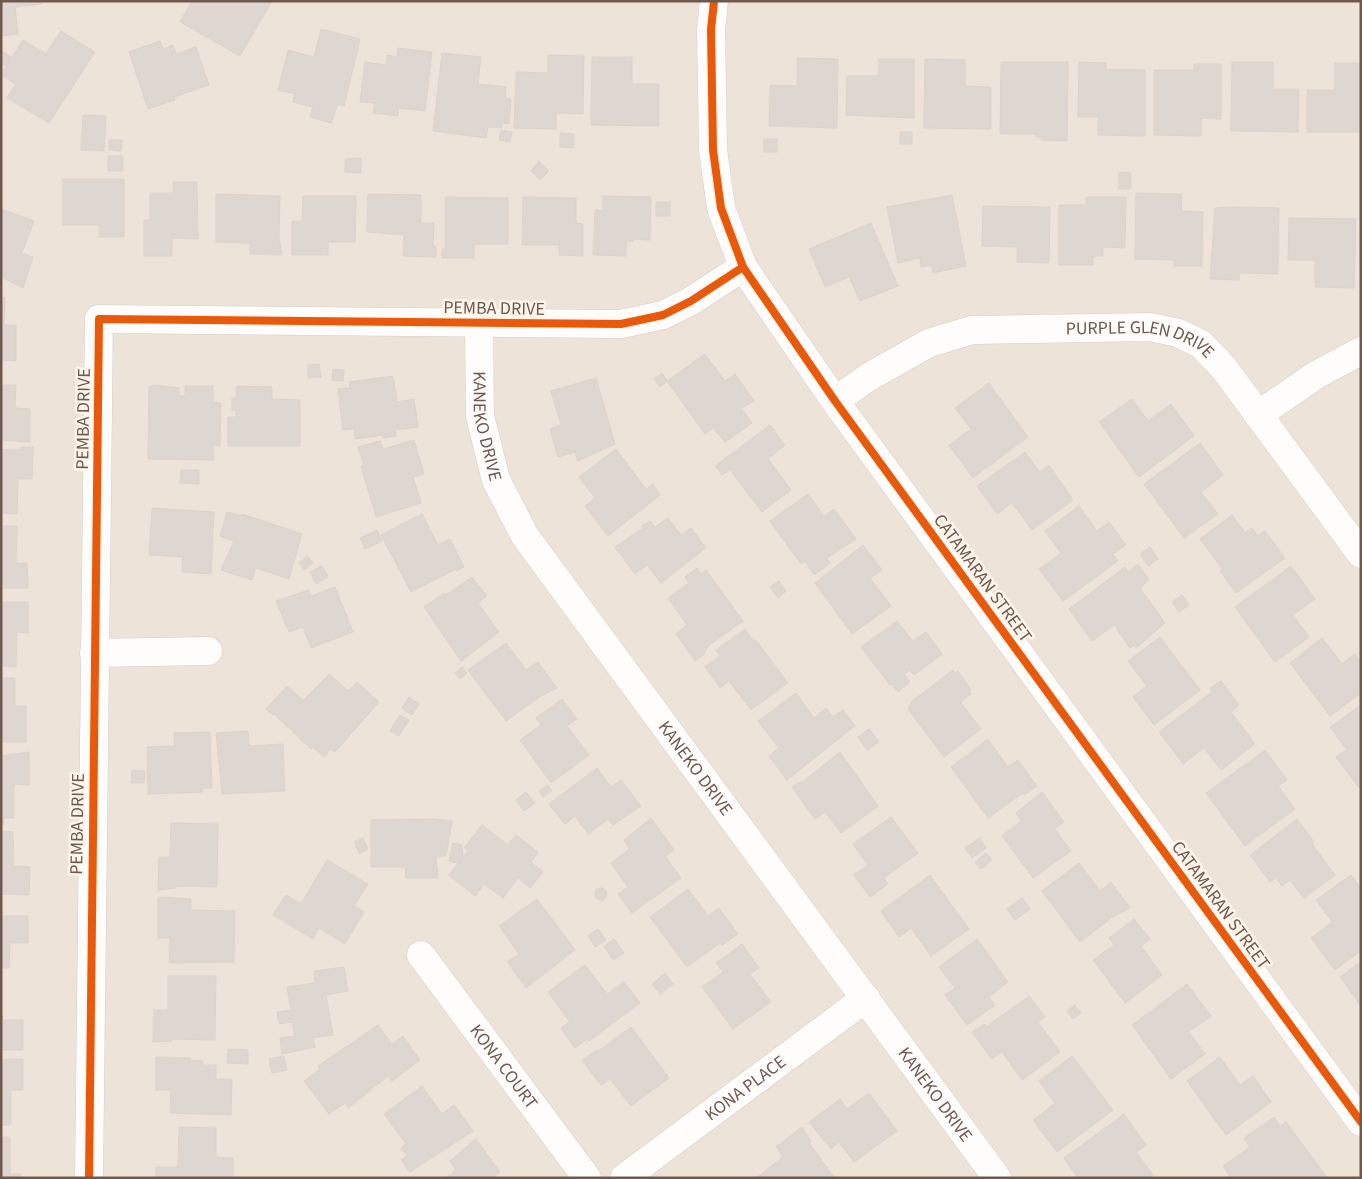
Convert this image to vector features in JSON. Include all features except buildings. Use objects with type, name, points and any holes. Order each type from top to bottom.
[{"type":"street","name":"CATAMARAN STREET","points":[[714,1],[711,30],[713,150],[721,208],[743,267],[835,400],[1361,1122]]},
{"type":"street","name":"PEMBA DRIVE","points":[[89,1178],[99,319],[621,324],[663,315],[691,300],[743,267]]},
{"type":"street","name":"KANEKO DRIVE","points":[[479,323],[480,416],[496,480],[525,536],[997,1178]]},
{"type":"street","name":"PURPLE GLEN DRIVE","points":[[835,400],[867,378],[929,342],[972,330],[1150,327],[1178,334],[1201,344],[1223,367],[1361,554]]},
{"type":"street","points":[[1258,415],[1316,375],[1361,351]]},
{"type":"street","points":[[94,652],[208,651]]},
{"type":"street","name":"KONA COURT","points":[[422,955],[587,1178]]},
{"type":"street","name":"KONA PLACE","points":[[624,1178],[866,998]]},
{"type":"shaded area","points":[[1,1],[1361,1],[1361,1178],[1,1178]]},
{"type":"cycle path","points":[[714,1],[711,30],[713,150],[721,208],[743,267],[835,401],[1361,1122]]},
{"type":"cycle path","points":[[89,1178],[99,319],[621,324],[663,315],[691,301],[743,267]]}]
